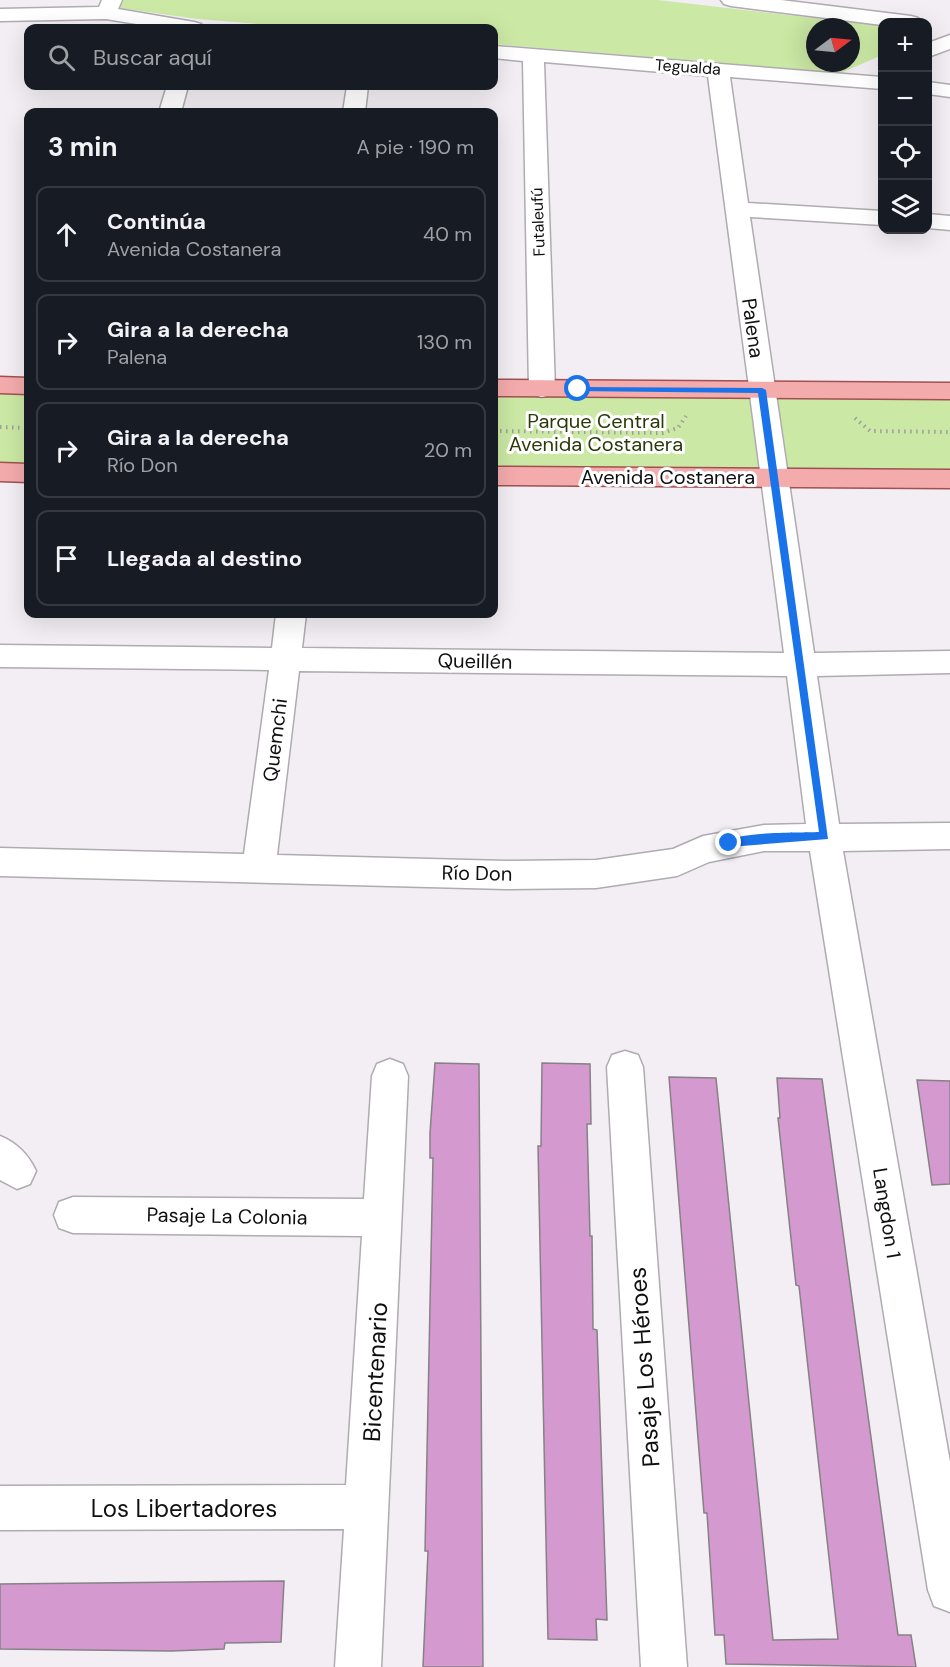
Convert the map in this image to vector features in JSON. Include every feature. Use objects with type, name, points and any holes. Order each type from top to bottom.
[{"type":"main road","points":[[0,386],[24,386]]},
{"type":"main road","points":[[498,388],[950,391]]},
{"type":"main road","points":[[0,472],[24,473]]},
{"type":"main road","name":"Avenida Costanera","points":[[498,476],[950,479]]},
{"type":"street","points":[[730,0],[878,18]]},
{"type":"street","points":[[0,15],[109,7],[176,24]]},
{"type":"street","points":[[932,46],[946,31]]},
{"type":"street","name":"Tegualda","points":[[498,52],[878,82]]},
{"type":"street","name":"Futaleufú","points":[[533,55],[543,389]]},
{"type":"street","name":"Palena","points":[[718,69],[824,836]]},
{"type":"street","points":[[859,80],[878,72]]},
{"type":"street","points":[[932,89],[950,91]]},
{"type":"street","points":[[171,108],[176,90]]},
{"type":"street","points":[[354,108],[357,90]]},
{"type":"street","points":[[737,209],[878,218]]},
{"type":"street","points":[[932,221],[950,223]]},
{"type":"street","name":"Quemchi","points":[[259,867],[290,618]]},
{"type":"street","name":"Queillén","points":[[0,656],[801,665],[950,662]]},
{"type":"street","name":"Langdon 1","points":[[824,836],[950,1590]]},
{"type":"street","name":"Río Don","points":[[0,862],[506,874],[596,874],[677,862],[703,850],[729,843],[764,838],[950,836]]},
{"type":"street","name":"Pasaje Los Héroes","points":[[625,1067],[664,1667]]},
{"type":"street","name":"Bicentenario","points":[[358,1667],[390,1076]]},
{"type":"street","name":"Pasaje La Colonia","points":[[72,1215],[382,1218]]},
{"type":"street","name":"Los Libertadores","points":[[0,1508],[368,1508]]},
{"type":"path","points":[[498,431],[662,433],[678,428],[688,415]]},
{"type":"path","points":[[852,416],[870,431],[950,432]]},
{"type":"path","points":[[0,427],[24,428]]},
{"type":"green space","points":[[124,0],[658,0],[813,18],[806,18],[806,70],[498,44],[498,24],[258,24],[198,19],[119,8]]},
{"type":"green space","points":[[860,23],[878,26],[878,57],[860,65]]},
{"type":"green space","points":[[0,389],[24,389],[24,468],[0,468]]},
{"type":"green space","name":"Parque Central Avenida Costanera","points":[[498,392],[950,396],[950,475],[498,471]]},
{"type":"building","points":[[435,1063],[479,1064],[483,1667],[423,1667],[428,1551],[425,1551],[433,1158],[430,1158],[430,1133]]},
{"type":"building","points":[[542,1063],[590,1064],[591,1124],[587,1124],[590,1236],[592,1236],[593,1329],[597,1330],[607,1620],[596,1619],[597,1640],[548,1639],[538,1146],[541,1146]]},
{"type":"building","points":[[669,1077],[716,1078],[773,1640],[838,1639],[778,1118],[780,1118],[777,1078],[822,1079],[898,1635],[911,1635],[916,1667],[726,1664],[724,1635],[715,1635],[707,1513],[704,1513]]},
{"type":"building","points":[[917,1080],[950,1081],[950,1184],[932,1185]]},
{"type":"building","points":[[284,1581],[281,1642],[225,1643],[224,1649],[171,1651],[0,1649],[0,1584]]},
{"type":"route","points":[[578,389],[762,390],[824,836],[764,838],[729,843]]}]
